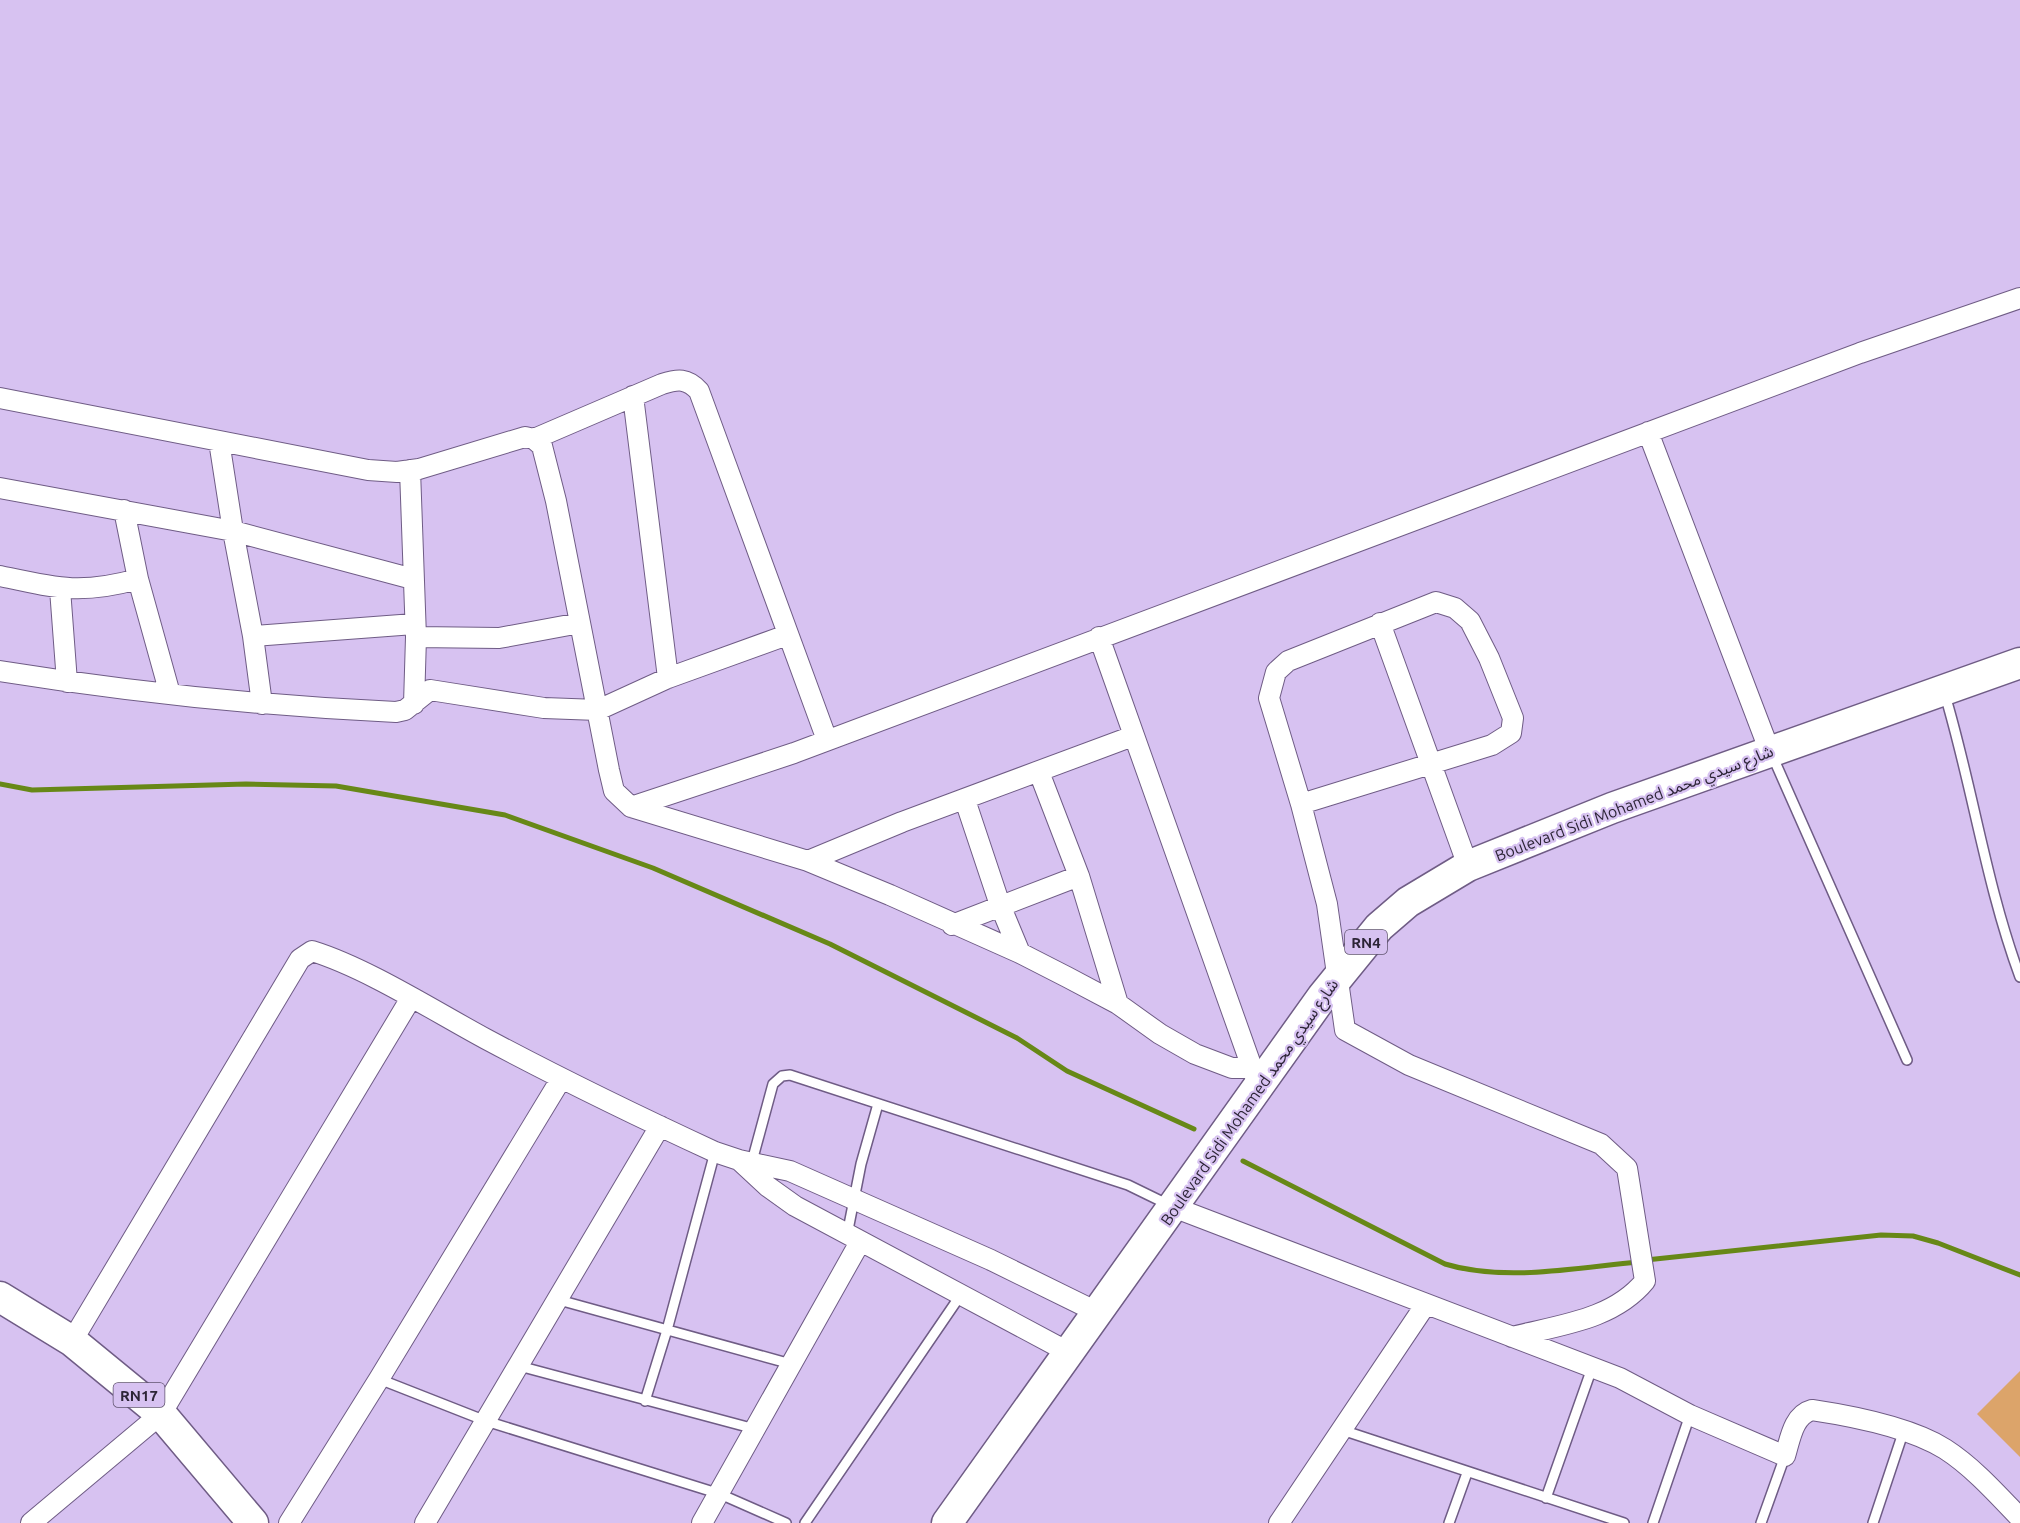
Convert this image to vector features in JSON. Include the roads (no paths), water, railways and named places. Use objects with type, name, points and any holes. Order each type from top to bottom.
[{"type":"main road","name":"Boulevard Sidi Mohamed شارع سيدي محمد","points":[[947,1523],[1173,1207],[1255,1078],[1379,927],[1408,902],[1468,867],[1612,808],[2020,663]]},
{"type":"main road","name":"RN17","points":[[0,1297],[72,1341],[161,1414],[253,1523]]},
{"type":"street","points":[[631,807],[826,740],[1860,353],[2020,298]]},
{"type":"street","points":[[534,439],[676,379],[692,384],[699,391],[826,740]]},
{"type":"street","points":[[633,396],[668,678]]},
{"type":"street","points":[[0,398],[368,470],[410,470],[507,440],[525,437],[534,439],[542,446],[547,462],[614,791],[620,800],[631,807],[808,861],[890,894],[1020,953],[1118,1004],[1160,1034],[1195,1054],[1255,1078]]},
{"type":"street","points":[[1648,432],[1770,752]]},
{"type":"street","points":[[219,441],[233,531],[254,636],[262,704]]},
{"type":"street","points":[[410,470],[415,631],[414,704]]},
{"type":"street","points":[[0,488],[233,531],[413,579]]},
{"type":"street","points":[[124,510],[138,579],[170,694]]},
{"type":"street","points":[[0,576],[60,589],[96,589],[138,579]]},
{"type":"street","points":[[60,589],[67,682]]},
{"type":"street","points":[[1302,804],[1499,741],[1511,733],[1513,718],[1489,658],[1464,615],[1446,604],[1436,602],[1288,661],[1276,672],[1270,685],[1269,698],[1302,804],[1327,904],[1345,1030],[1409,1065],[1601,1144],[1627,1168],[1645,1281],[1631,1298],[1602,1314],[1512,1337]]},
{"type":"street","points":[[254,636],[415,631],[499,638],[580,623]]},
{"type":"street","points":[[1380,623],[1468,867]]},
{"type":"street","points":[[0,671],[67,682],[262,704],[396,712],[405,710],[430,690],[544,708],[598,710],[668,678],[787,635]]},
{"type":"street","points":[[1098,638],[1255,1078]]},
{"type":"street","points":[[808,861],[902,822],[1133,736]]},
{"type":"street","points":[[1039,772],[1079,876],[1118,1004]]},
{"type":"street","points":[[965,800],[1000,905],[1020,953]]},
{"type":"street","points":[[952,924],[1079,876]]},
{"type":"street","points":[[72,1341],[306,953],[312,951],[339,961],[411,998],[561,1079],[715,1152],[746,1164],[790,1171],[1099,1313]]},
{"type":"street","points":[[32,1523],[161,1414],[411,998]]},
{"type":"street","points":[[289,1523],[561,1079]]},
{"type":"street","points":[[425,1523],[660,1126]]},
{"type":"street","points":[[746,1164],[786,1200],[853,1239],[1070,1353]]},
{"type":"street","points":[[1173,1207],[1638,1386],[1690,1415],[1785,1456],[1797,1420],[1805,1412],[1812,1410],[1904,1430],[1943,1448],[1959,1459],[2020,1518]]},
{"type":"street","points":[[702,1523],[794,1365],[853,1239]]},
{"type":"street","points":[[1279,1523],[1426,1304]]},
{"type":"lane","points":[[1944,690],[1968,778],[1992,891],[2020,977]]},
{"type":"lane","points":[[1770,752],[1907,1060]]},
{"type":"lane","points":[[746,1164],[773,1084],[782,1076],[807,1079],[1128,1185],[1152,1194],[1173,1207]]},
{"type":"lane","points":[[853,1239],[854,1199],[878,1104]]},
{"type":"lane","points":[[645,1401],[667,1330],[715,1152]]},
{"type":"lane","points":[[805,1523],[960,1296]]},
{"type":"lane","points":[[559,1300],[794,1365]]},
{"type":"lane","points":[[519,1366],[755,1429]]},
{"type":"lane","points":[[1546,1498],[1592,1368]]},
{"type":"lane","points":[[379,1379],[486,1421],[720,1494],[786,1523]]},
{"type":"lane","points":[[1653,1523],[1690,1415]]},
{"type":"lane","points":[[1342,1430],[1624,1523]]},
{"type":"lane","points":[[1873,1523],[1904,1430]]},
{"type":"lane","points":[[1761,1523],[1785,1456]]},
{"type":"lane","points":[[1449,1523],[1467,1473]]},
{"type":"waterway","points":[[0,784],[32,790],[246,784],[336,786],[505,815],[653,868],[830,944],[1017,1038],[1067,1071],[1194,1129]]},
{"type":"waterway","points":[[1243,1161],[1445,1264],[1491,1272],[1516,1273],[1637,1262]]},
{"type":"waterway","points":[[1646,1260],[1881,1235],[1913,1236],[1938,1243],[2020,1275]]}]
